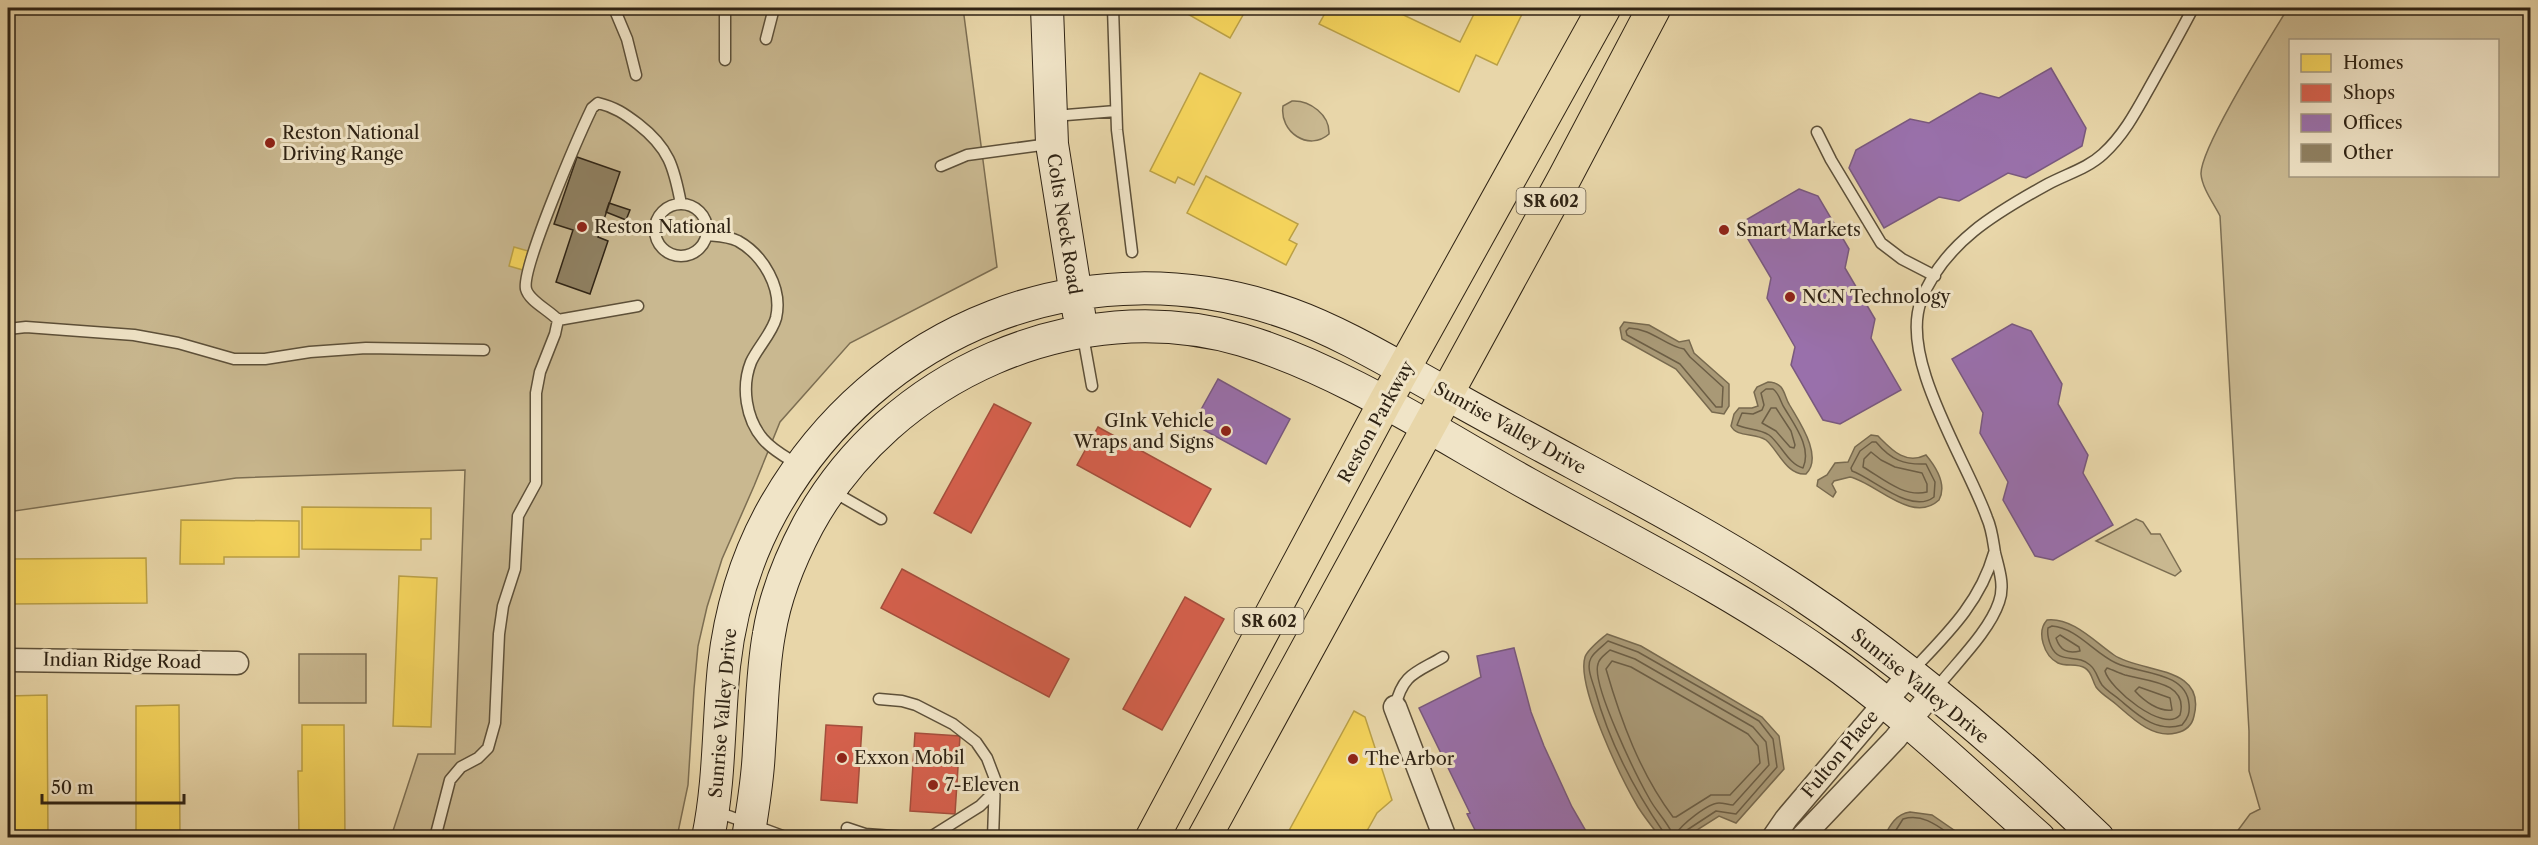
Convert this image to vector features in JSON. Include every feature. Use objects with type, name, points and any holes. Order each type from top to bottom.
[{"type":"main road","name":"Colts Neck Road","points":[[1047,8],[1051,130],[1082,332]]},
{"type":"main road","name":"Reston Parkway","points":[[1152,837],[1384,404],[1604,8]]},
{"type":"main road","name":"SR 602","points":[[1204,837],[1428,429],[1654,8]]},
{"type":"main road","name":"Sunrise Valley Drive","points":[[711,824],[719,758],[723,674],[734,611],[748,567],[765,526],[801,466],[818,443],[852,406],[879,382],[914,357],[962,330],[1004,312],[1075,293],[1105,289],[1170,289],[1252,302],[1302,318],[1404,370],[1738,555],[1820,607],[1921,683],[2098,837]]},
{"type":"main road","name":"Sunrise Valley Drive","points":[[749,830],[758,769],[766,650],[772,617],[795,551],[830,489],[876,436],[902,413],[948,380],[1006,353],[1047,339],[1116,328],[1161,328],[1221,335],[1293,358],[1384,404],[1743,603],[1823,655],[1884,703],[2039,837]]},
{"type":"street","name":"Indian Ridge Road","points":[[8,660],[237,663]]},
{"type":"street","name":"Fulton Place","points":[[1773,837],[1884,703],[1921,683]]},
{"type":"street","name":"Fulton Place","points":[[1801,837],[1909,723],[1921,683]]},
{"type":"street","points":[[1395,707],[1445,837]]},
{"type":"lane","points":[[614,8],[627,39],[636,75]]},
{"type":"lane","points":[[725,8],[725,60]]},
{"type":"lane","points":[[766,39],[774,8]]},
{"type":"lane","points":[[1113,8],[1116,111],[1132,252]]},
{"type":"lane","points":[[1921,683],[1980,634],[1999,604],[2001,588],[1987,516],[1931,391],[1920,358],[1917,319],[1921,302],[1935,276],[1958,245],[1984,222],[2096,160],[2106,152],[2129,123],[2193,8]]},
{"type":"lane","points":[[558,320],[549,309],[530,297],[526,284],[530,263],[567,160],[592,108],[598,103],[615,107],[654,137],[666,151],[681,204]]},
{"type":"lane","points":[[941,166],[967,155],[1116,111]]},
{"type":"lane","points":[[1817,132],[1881,243],[1902,259],[1935,276]]},
{"type":"lane","points":[[681,204],[690,206],[701,213],[706,222],[707,235],[700,248],[688,255],[675,255],[661,246],[655,232],[657,220],[668,207],[681,204]]},
{"type":"lane","points":[[707,235],[722,236],[738,241],[769,270],[777,302],[776,319],[751,363],[746,393],[748,411],[754,427],[764,441],[801,466]]},
{"type":"lane","points":[[558,320],[638,306]]},
{"type":"lane","points":[[435,837],[450,780],[461,767],[478,758],[488,748],[495,723],[499,634],[503,606],[515,569],[518,516],[536,483],[536,393],[540,372],[558,320]]},
{"type":"lane","points":[[8,328],[26,327],[134,334],[178,343],[234,359],[265,359],[310,352],[366,348],[484,350]]},
{"type":"lane","points":[[1082,332],[1092,386]]},
{"type":"lane","points":[[830,489],[881,519]]},
{"type":"lane","points":[[1921,683],[1974,602],[1985,581],[1995,550]]},
{"type":"lane","points":[[1395,707],[1407,678],[1443,657]]},
{"type":"lane","points":[[879,699],[909,702],[969,734],[982,749],[991,766],[995,791],[993,837]]},
{"type":"lane","points":[[929,837],[985,802],[995,791]]},
{"type":"lane","points":[[711,824],[788,837]]},
{"type":"lane","points":[[847,828],[867,836],[921,837]]},
{"type":"shaded area","points":[[8,8],[963,8],[997,267],[850,343],[780,422],[722,559],[707,607],[698,646],[688,785],[677,837],[391,837],[418,754],[455,754],[465,470],[236,478],[8,512]]},
{"type":"shaded area","points":[[2288,8],[2530,8],[2530,837],[2233,837],[2250,814],[2260,809],[2249,771],[2249,731],[2220,216],[2206,190],[2201,174],[2212,141]]},
{"type":"shaded area","points":[[1292,101],[1306,103],[1318,110],[1326,121],[1329,134],[1313,141],[1305,140],[1291,131],[1283,115],[1283,106]]},
{"type":"shaded area","points":[[2136,519],[2143,522],[2151,534],[2160,534],[2181,571],[2175,576],[2096,541]]},
{"type":"shaded area","points":[[299,654],[366,654],[366,703],[299,703]]},
{"type":"water","points":[[1624,322],[1649,325],[1679,342],[1689,340],[1694,353],[1729,384],[1729,406],[1724,414],[1712,412],[1676,369],[1622,339],[1620,328]]},
{"type":"water","points":[[1768,382],[1775,383],[1784,391],[1808,438],[1812,458],[1811,466],[1806,474],[1799,474],[1788,467],[1766,440],[1737,432],[1731,426],[1734,414],[1739,408],[1758,406],[1754,392],[1757,387]]},
{"type":"water","points":[[1871,435],[1878,436],[1899,455],[1918,458],[1926,455],[1937,471],[1941,482],[1939,500],[1928,506],[1917,508],[1894,500],[1860,480],[1850,477],[1834,481],[1832,484],[1836,492],[1833,497],[1817,486],[1818,480],[1827,475],[1835,463],[1848,462],[1855,447]]},
{"type":"water","points":[[2047,620],[2065,622],[2074,626],[2125,661],[2169,673],[2181,679],[2191,687],[2195,699],[2194,716],[2190,725],[2182,731],[2167,734],[2151,730],[2136,721],[2098,690],[2087,670],[2053,660],[2045,649],[2042,637]]},
{"type":"water","points":[[1607,634],[1641,646],[1762,717],[1779,736],[1784,769],[1736,823],[1719,816],[1686,837],[1660,837],[1641,811],[1602,733],[1587,689],[1584,671],[1585,657],[1591,648]]},
{"type":"water","points":[[1910,812],[1932,815],[1964,837],[1884,837],[1897,818]]},
{"type":"building: Homes","points":[[1177,8],[1247,8],[1230,38]]},
{"type":"building: Homes","points":[[1328,8],[1389,8],[1460,42],[1477,8],[1525,8],[1497,65],[1476,55],[1459,92],[1319,24]]},
{"type":"building: Homes","points":[[1200,73],[1241,93],[1194,185],[1178,177],[1175,183],[1150,171]]},
{"type":"building: Homes","points":[[1206,176],[1298,224],[1289,240],[1297,244],[1286,265],[1187,213]]},
{"type":"building: Homes","points":[[514,247],[528,251],[523,270],[509,266]]},
{"type":"building: Homes","points":[[302,507],[431,508],[431,539],[421,539],[421,550],[302,549]]},
{"type":"building: Homes","points":[[181,520],[299,521],[299,557],[224,557],[224,564],[180,564]]},
{"type":"building: Homes","points":[[146,558],[147,603],[8,604],[8,559]]},
{"type":"building: Homes","points":[[399,576],[437,578],[431,727],[393,726]]},
{"type":"building: Homes","points":[[47,695],[48,838],[8,838],[8,696]]},
{"type":"building: Homes","points":[[179,705],[180,838],[136,838],[136,706]]},
{"type":"building: Homes","name":"The Arbor","points":[[1354,711],[1365,717],[1392,800],[1377,813],[1363,838],[1285,838]]},
{"type":"building: Homes","points":[[302,725],[344,725],[345,838],[299,838],[298,771],[302,771]]},
{"type":"building: Shops","points":[[994,404],[1031,423],[971,533],[934,513]]},
{"type":"building: Shops","points":[[1098,427],[1211,489],[1190,527],[1077,465]]},
{"type":"building: Shops","points":[[902,569],[1069,659],[1049,697],[881,608]]},
{"type":"building: Shops","points":[[1185,597],[1224,619],[1162,730],[1123,709]]},
{"type":"building: Shops","points":[[826,725],[862,727],[857,803],[821,800]]},
{"type":"building: Shops","points":[[915,733],[960,736],[955,814],[910,811]]},
{"type":"building: Offices","points":[[2051,68],[2086,128],[2082,146],[2026,178],[2008,173],[1959,201],[1939,197],[1884,228],[1849,168],[1856,150],[1910,119],[1929,123],[1980,93],[1999,98]]},
{"type":"building: Offices","points":[[1799,189],[1818,196],[1849,249],[1845,268],[1875,319],[1871,338],[1901,390],[1840,424],[1823,420],[1791,365],[1795,347],[1767,298],[1771,278],[1739,224]]},
{"type":"building: Offices","points":[[2012,324],[2031,331],[2062,384],[2058,404],[2088,455],[2083,473],[2113,525],[2053,560],[2035,556],[2003,500],[2008,482],[1980,433],[1983,413],[1952,359]]},
{"type":"building: Offices","points":[[1218,379],[1290,419],[1266,464],[1193,424]]},
{"type":"building: Offices","points":[[1514,648],[1531,712],[1544,746],[1572,807],[1590,838],[1479,838],[1467,814],[1470,813],[1419,708],[1481,677],[1477,656]]},
{"type":"building: Other","name":"Reston National","points":[[577,157],[620,172],[598,237],[608,241],[590,294],[556,282],[573,230],[554,224]]},
{"type":"building: Other","points":[[609,203],[630,210],[626,220],[606,212]]},
{"type":"place","name":"Reston National Driving Range","points":[[270,143]]},
{"type":"place","name":"Reston National","points":[[582,227]]},
{"type":"place","name":"Smart Markets","points":[[1724,230]]},
{"type":"place","name":"NCN Technology","points":[[1790,297]]},
{"type":"place","name":"GInk Vehicle Wraps and Signs","points":[[1226,431]]},
{"type":"place","name":"Exxon Mobil","points":[[842,758]]},
{"type":"place","name":"The Arbor","points":[[1353,759]]},
{"type":"place","name":"7-Eleven","points":[[933,785]]}]
